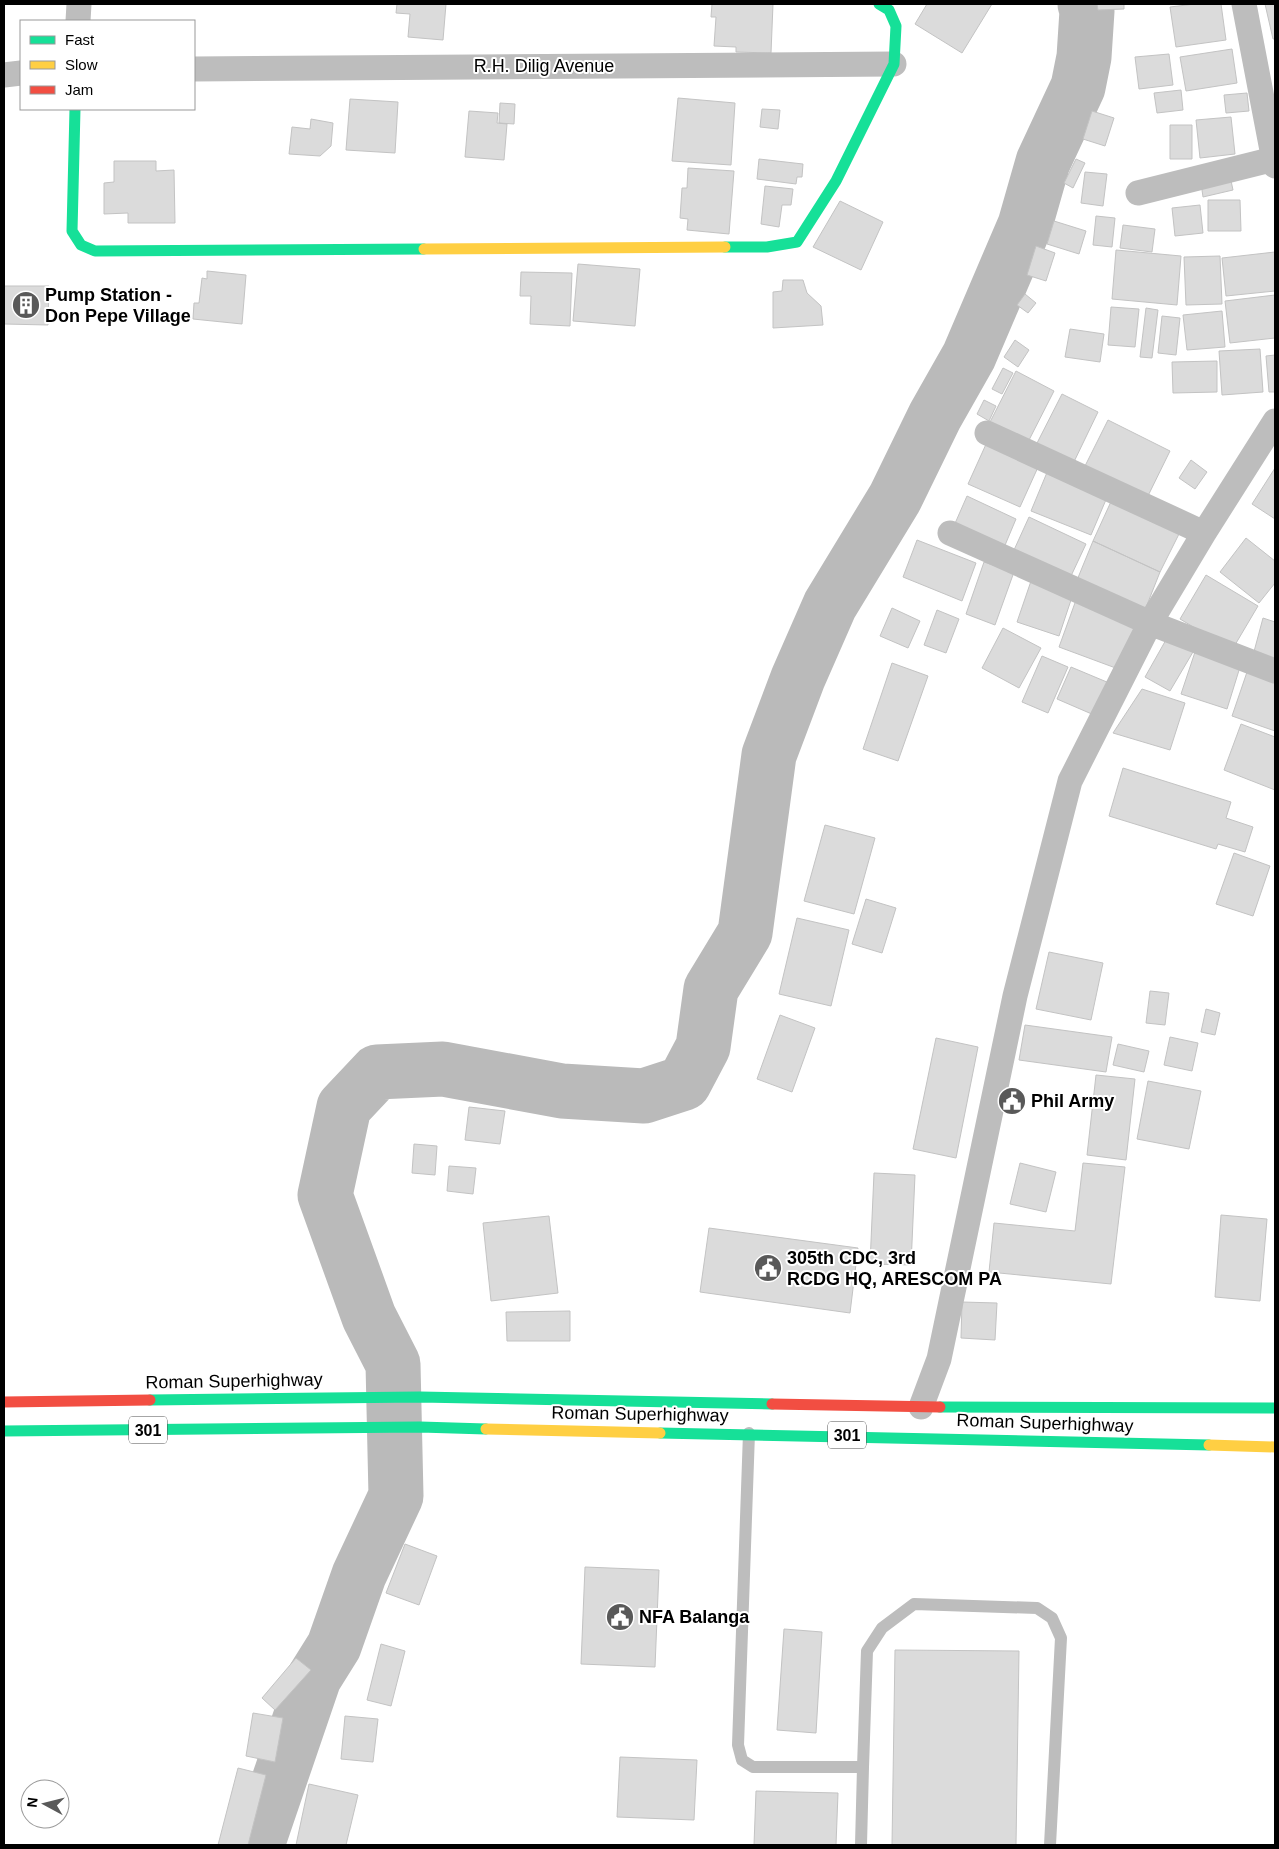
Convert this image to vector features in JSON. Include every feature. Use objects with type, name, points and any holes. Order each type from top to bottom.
[{"type":"main road","points":[[75,110],[72,231],[81,245],[94,251],[767,246],[797,242],[836,181],[894,64],[896,26],[889,10],[879,4]]},
{"type":"main road","name":"Roman Superhighway","points":[[4,1402],[420,1397],[921,1407],[1275,1408]]},
{"type":"main road","name":"Roman Superhighway","points":[[4,1432],[420,1427],[749,1433],[1275,1447]]},
{"type":"street","points":[[78,20],[79,4]]},
{"type":"street","points":[[1138,193],[1275,163],[1244,4]]},
{"type":"street","name":"R.H. Dilig Avenue","points":[[195,69],[894,64]]},
{"type":"street","points":[[4,75],[20,73]]},
{"type":"street","points":[[921,1407],[938,1359],[1015,996],[1070,781],[1150,623],[1275,421]]},
{"type":"street","points":[[987,434],[1204,533]]},
{"type":"street","points":[[950,533],[1150,623],[1275,671]]},
{"type":"lane","points":[[749,1433],[738,1745],[742,1760],[753,1767],[863,1766]]},
{"type":"lane","points":[[861,1845],[867,1651],[882,1628],[914,1604],[1037,1608],[1052,1618],[1061,1638],[1050,1845]]},
{"type":"building","points":[[397,4],[446,4],[443,40],[408,37],[410,14],[396,13]]},
{"type":"building","points":[[712,4],[773,4],[771,53],[736,52],[736,47],[714,46],[716,17],[711,17]]},
{"type":"building","points":[[927,4],[992,4],[962,53],[915,24]]},
{"type":"building","points":[[1097,4],[1124,4],[1124,9],[1098,10]]},
{"type":"building","points":[[1195,4],[1221,4],[1226,40],[1176,47],[1170,7]]},
{"type":"building","points":[[1265,4],[1275,4],[1275,39],[1273,39]]},
{"type":"building","points":[[1232,49],[1237,83],[1186,91],[1180,57]]},
{"type":"building","points":[[1169,54],[1173,85],[1139,89],[1135,57]]},
{"type":"building","points":[[1181,90],[1183,110],[1157,113],[1154,93]]},
{"type":"building","points":[[1247,93],[1249,111],[1226,113],[1224,95]]},
{"type":"building","points":[[678,98],[735,103],[731,165],[672,161]]},
{"type":"building","points":[[350,99],[398,102],[395,153],[346,150]]},
{"type":"building","points":[[500,103],[515,104],[514,124],[499,123]]},
{"type":"building","points":[[762,109],[780,110],[778,129],[760,127]]},
{"type":"building","points":[[469,111],[498,113],[497,123],[507,124],[504,160],[465,157]]},
{"type":"building","points":[[1092,111],[1114,118],[1105,146],[1083,139]]},
{"type":"building","points":[[1231,117],[1235,154],[1200,158],[1196,120]]},
{"type":"building","points":[[311,119],[333,123],[331,146],[320,156],[289,154],[292,127],[310,129]]},
{"type":"building","points":[[1170,125],[1192,125],[1192,159],[1170,159]]},
{"type":"building","points":[[759,159],[803,164],[802,177],[797,177],[796,184],[757,179]]},
{"type":"building","points":[[1076,159],[1085,163],[1073,188],[1064,183]]},
{"type":"building","points":[[114,161],[156,161],[156,171],[174,170],[175,223],[128,223],[128,213],[104,214],[104,183],[114,182]]},
{"type":"building","points":[[688,168],[734,171],[729,234],[687,230],[688,219],[680,218],[682,188],[687,188]]},
{"type":"building","points":[[1085,172],[1107,174],[1103,206],[1081,203]]},
{"type":"building","points":[[1230,176],[1233,190],[1203,197],[1201,183]]},
{"type":"building","points":[[765,186],[793,189],[791,205],[782,205],[779,227],[761,224]]},
{"type":"building","points":[[1208,200],[1240,200],[1241,231],[1208,231]]},
{"type":"building","points":[[840,201],[883,222],[861,270],[813,247]]},
{"type":"building","points":[[1200,205],[1203,233],[1175,236],[1172,208]]},
{"type":"building","points":[[1096,216],[1115,218],[1112,247],[1093,245]]},
{"type":"building","points":[[1054,221],[1086,231],[1079,254],[1047,244]]},
{"type":"building","points":[[1123,225],[1155,229],[1152,252],[1120,248]]},
{"type":"building","points":[[1036,246],[1055,253],[1046,281],[1027,275]]},
{"type":"building","points":[[1116,250],[1181,256],[1177,305],[1112,299]]},
{"type":"building","points":[[1275,252],[1275,291],[1226,296],[1222,258]]},
{"type":"building","points":[[1220,256],[1222,304],[1186,305],[1184,257]]},
{"type":"building","points":[[578,264],[640,269],[635,326],[573,321]]},
{"type":"building","points":[[207,271],[246,275],[242,324],[193,319],[194,303],[199,303],[202,278],[207,279]]},
{"type":"building","points":[[521,272],[572,273],[570,326],[530,324],[531,296],[520,296]]},
{"type":"building","points":[[783,280],[803,280],[807,293],[821,306],[823,325],[773,328],[773,292],[782,291]]},
{"type":"building","name":"Pump Station - Don Pepe Village","points":[[4,286],[49,286],[48,325],[4,324]]},
{"type":"building","points":[[1025,294],[1036,303],[1028,313],[1017,305]]},
{"type":"building","points":[[1275,295],[1275,338],[1230,343],[1225,301]]},
{"type":"building","points":[[1111,307],[1139,309],[1135,347],[1108,345]]},
{"type":"building","points":[[1146,308],[1158,310],[1152,358],[1140,357]]},
{"type":"building","points":[[1222,311],[1225,347],[1187,350],[1183,315]]},
{"type":"building","points":[[1162,316],[1180,318],[1176,355],[1158,353]]},
{"type":"building","points":[[1070,329],[1104,334],[1100,362],[1065,357]]},
{"type":"building","points":[[1015,340],[1029,350],[1018,367],[1004,357]]},
{"type":"building","points":[[1260,349],[1263,392],[1222,395],[1219,351]]},
{"type":"building","points":[[1275,355],[1275,392],[1269,392],[1266,356]]},
{"type":"building","points":[[1217,361],[1217,392],[1173,393],[1172,362]]},
{"type":"building","points":[[1003,368],[1013,373],[1002,394],[992,389]]},
{"type":"building","points":[[1016,371],[1054,391],[1027,444],[989,424]]},
{"type":"building","points":[[1062,394],[1098,412],[1071,468],[1034,449]]},
{"type":"building","points":[[984,400],[996,406],[989,421],[977,414]]},
{"type":"building","points":[[1108,420],[1170,451],[1144,504],[1082,472]]},
{"type":"building","points":[[987,442],[1039,465],[1020,507],[968,484]]},
{"type":"building","points":[[1191,460],[1207,472],[1195,489],[1179,478]]},
{"type":"building","points":[[1275,468],[1275,519],[1252,504]]},
{"type":"building","points":[[1048,470],[1108,495],[1091,535],[1031,511]]},
{"type":"building","points":[[1114,495],[1183,526],[1160,572],[1093,541]]},
{"type":"building","points":[[967,496],[1016,519],[1003,550],[953,528]]},
{"type":"building","points":[[1029,517],[1086,544],[1071,576],[1014,550]]},
{"type":"building","points":[[1246,538],[1275,561],[1275,583],[1259,603],[1220,572]]},
{"type":"building","points":[[917,540],[976,563],[962,601],[903,577]]},
{"type":"building","points":[[1093,541],[1160,572],[1143,615],[1075,585]]},
{"type":"building","points":[[984,562],[1014,572],[995,625],[966,614]]},
{"type":"building","points":[[1206,575],[1258,606],[1232,650],[1180,619]]},
{"type":"building","points":[[1031,581],[1073,594],[1059,636],[1017,622]]},
{"type":"building","points":[[1076,600],[1138,623],[1121,670],[1059,647]]},
{"type":"building","points":[[892,608],[920,621],[908,648],[880,636]]},
{"type":"building","points":[[937,610],[959,619],[946,653],[924,645]]},
{"type":"building","points":[[1263,618],[1275,622],[1275,666],[1252,659]]},
{"type":"building","points":[[1003,628],[1041,648],[1019,688],[982,668]]},
{"type":"building","points":[[1167,638],[1193,652],[1170,691],[1145,677]]},
{"type":"building","points":[[1195,652],[1240,667],[1227,709],[1181,694]]},
{"type":"building","points":[[1042,656],[1068,667],[1048,713],[1022,702]]},
{"type":"building","points":[[892,663],[928,676],[898,761],[863,749]]},
{"type":"building","points":[[1071,667],[1114,685],[1101,718],[1057,699]]},
{"type":"building","points":[[1247,672],[1275,681],[1275,731],[1232,716]]},
{"type":"building","points":[[1142,689],[1185,703],[1170,750],[1113,733]]},
{"type":"building","points":[[1241,724],[1275,737],[1275,790],[1224,770]]},
{"type":"building","points":[[1123,768],[1231,802],[1226,818],[1253,827],[1245,852],[1218,844],[1216,849],[1109,816]]},
{"type":"building","points":[[825,825],[875,838],[854,914],[804,901]]},
{"type":"building","points":[[1234,853],[1270,866],[1253,916],[1216,904]]},
{"type":"building","points":[[866,899],[896,908],[882,953],[852,944]]},
{"type":"building","points":[[797,918],[849,930],[831,1006],[779,994]]},
{"type":"building","points":[[1049,952],[1103,963],[1091,1020],[1036,1009]]},
{"type":"building","points":[[1150,991],[1169,993],[1165,1025],[1146,1023]]},
{"type":"building","points":[[1206,1009],[1220,1013],[1215,1035],[1201,1032]]},
{"type":"building","points":[[780,1015],[815,1028],[792,1092],[757,1079]]},
{"type":"building","points":[[1025,1025],[1112,1037],[1106,1072],[1019,1060]]},
{"type":"building","points":[[1170,1037],[1198,1043],[1192,1071],[1164,1065]]},
{"type":"building","points":[[936,1038],[978,1047],[956,1158],[913,1149]]},
{"type":"building","points":[[1118,1044],[1149,1051],[1144,1072],[1113,1065]]},
{"type":"building","points":[[1096,1075],[1135,1079],[1126,1160],[1087,1155]]},
{"type":"building","points":[[1148,1081],[1201,1091],[1189,1149],[1137,1139]]},
{"type":"building","points":[[469,1107],[505,1111],[500,1144],[465,1140]]},
{"type":"building","points":[[414,1144],[437,1146],[435,1175],[412,1173]]},
{"type":"building","points":[[1020,1163],[1056,1172],[1046,1212],[1010,1204]]},
{"type":"building","points":[[1083,1163],[1125,1167],[1111,1284],[989,1272],[994,1223],[1075,1231]]},
{"type":"building","points":[[449,1166],[476,1168],[473,1194],[447,1191]]},
{"type":"building","points":[[874,1173],[915,1175],[911,1265],[870,1264]]},
{"type":"building","points":[[1221,1215],[1267,1219],[1260,1301],[1215,1297]]},
{"type":"building","points":[[549,1216],[558,1293],[491,1301],[483,1223]]},
{"type":"building","points":[[709,1228],[858,1248],[850,1313],[700,1292]]},
{"type":"building","points":[[962,1302],[997,1303],[995,1340],[961,1338]]},
{"type":"building","points":[[570,1311],[570,1341],[507,1341],[506,1312]]},
{"type":"building","points":[[405,1544],[437,1556],[419,1605],[386,1593]]},
{"type":"building","name":"NFA Balanga","points":[[585,1567],[659,1570],[655,1667],[581,1664]]},
{"type":"building","points":[[784,1629],[822,1632],[816,1733],[777,1730]]},
{"type":"building","points":[[381,1644],[405,1651],[391,1706],[367,1700]]},
{"type":"building","points":[[895,1650],[1019,1651],[1016,1845],[892,1845]]},
{"type":"building","points":[[296,1658],[311,1670],[275,1710],[262,1698]]},
{"type":"building","points":[[253,1713],[283,1718],[275,1762],[246,1756]]},
{"type":"building","points":[[345,1716],[378,1719],[373,1762],[341,1759]]},
{"type":"building","points":[[620,1757],[697,1760],[694,1820],[617,1817]]},
{"type":"building","points":[[238,1768],[266,1775],[248,1845],[218,1845]]},
{"type":"building","points":[[309,1784],[358,1795],[346,1845],[296,1845]]},
{"type":"building","points":[[756,1791],[838,1793],[836,1845],[754,1845]]},
{"type":"waterway","points":[[257,1845],[314,1678],[334,1646],[359,1575],[396,1496],[393,1364],[369,1317],[325,1195],[344,1107],[377,1072],[443,1069],[562,1091],[644,1096],[684,1083],[703,1047],[711,989],[745,933],[769,755],[798,678],[830,605],[895,498],[935,416],[969,356],[1025,225],[1043,162],[1078,87],[1084,57],[1087,11],[1085,4]]},
{"type":"traffic: fast","points":[[725,247],[767,247],[797,242],[836,181],[894,64],[896,26],[889,10],[879,4]]},
{"type":"traffic: fast","points":[[75,110],[72,231],[81,245],[95,251],[424,249]]},
{"type":"traffic: fast","points":[[150,1400],[420,1397],[772,1404]]},
{"type":"traffic: fast","points":[[940,1407],[1275,1408]]},
{"type":"traffic: fast","points":[[4,1431],[420,1427],[486,1429]]},
{"type":"traffic: fast","points":[[660,1433],[1209,1445]]},
{"type":"traffic: slow","points":[[424,249],[725,247]]},
{"type":"traffic: slow","points":[[486,1429],[660,1433]]},
{"type":"traffic: slow","points":[[1209,1445],[1275,1447]]},
{"type":"traffic: jam","points":[[4,1402],[150,1400]]},
{"type":"traffic: jam","points":[[772,1404],[940,1407]]},
{"type":"place","name":"Pump Station - Don Pepe Village","points":[[26,305]]},
{"type":"place","name":"Phil Army","points":[[1012,1101]]},
{"type":"place","name":"305th CDC, 3rd RCDG HQ, ARESCOM PA","points":[[768,1268]]},
{"type":"place","name":"NFA Balanga","points":[[620,1617]]}]
